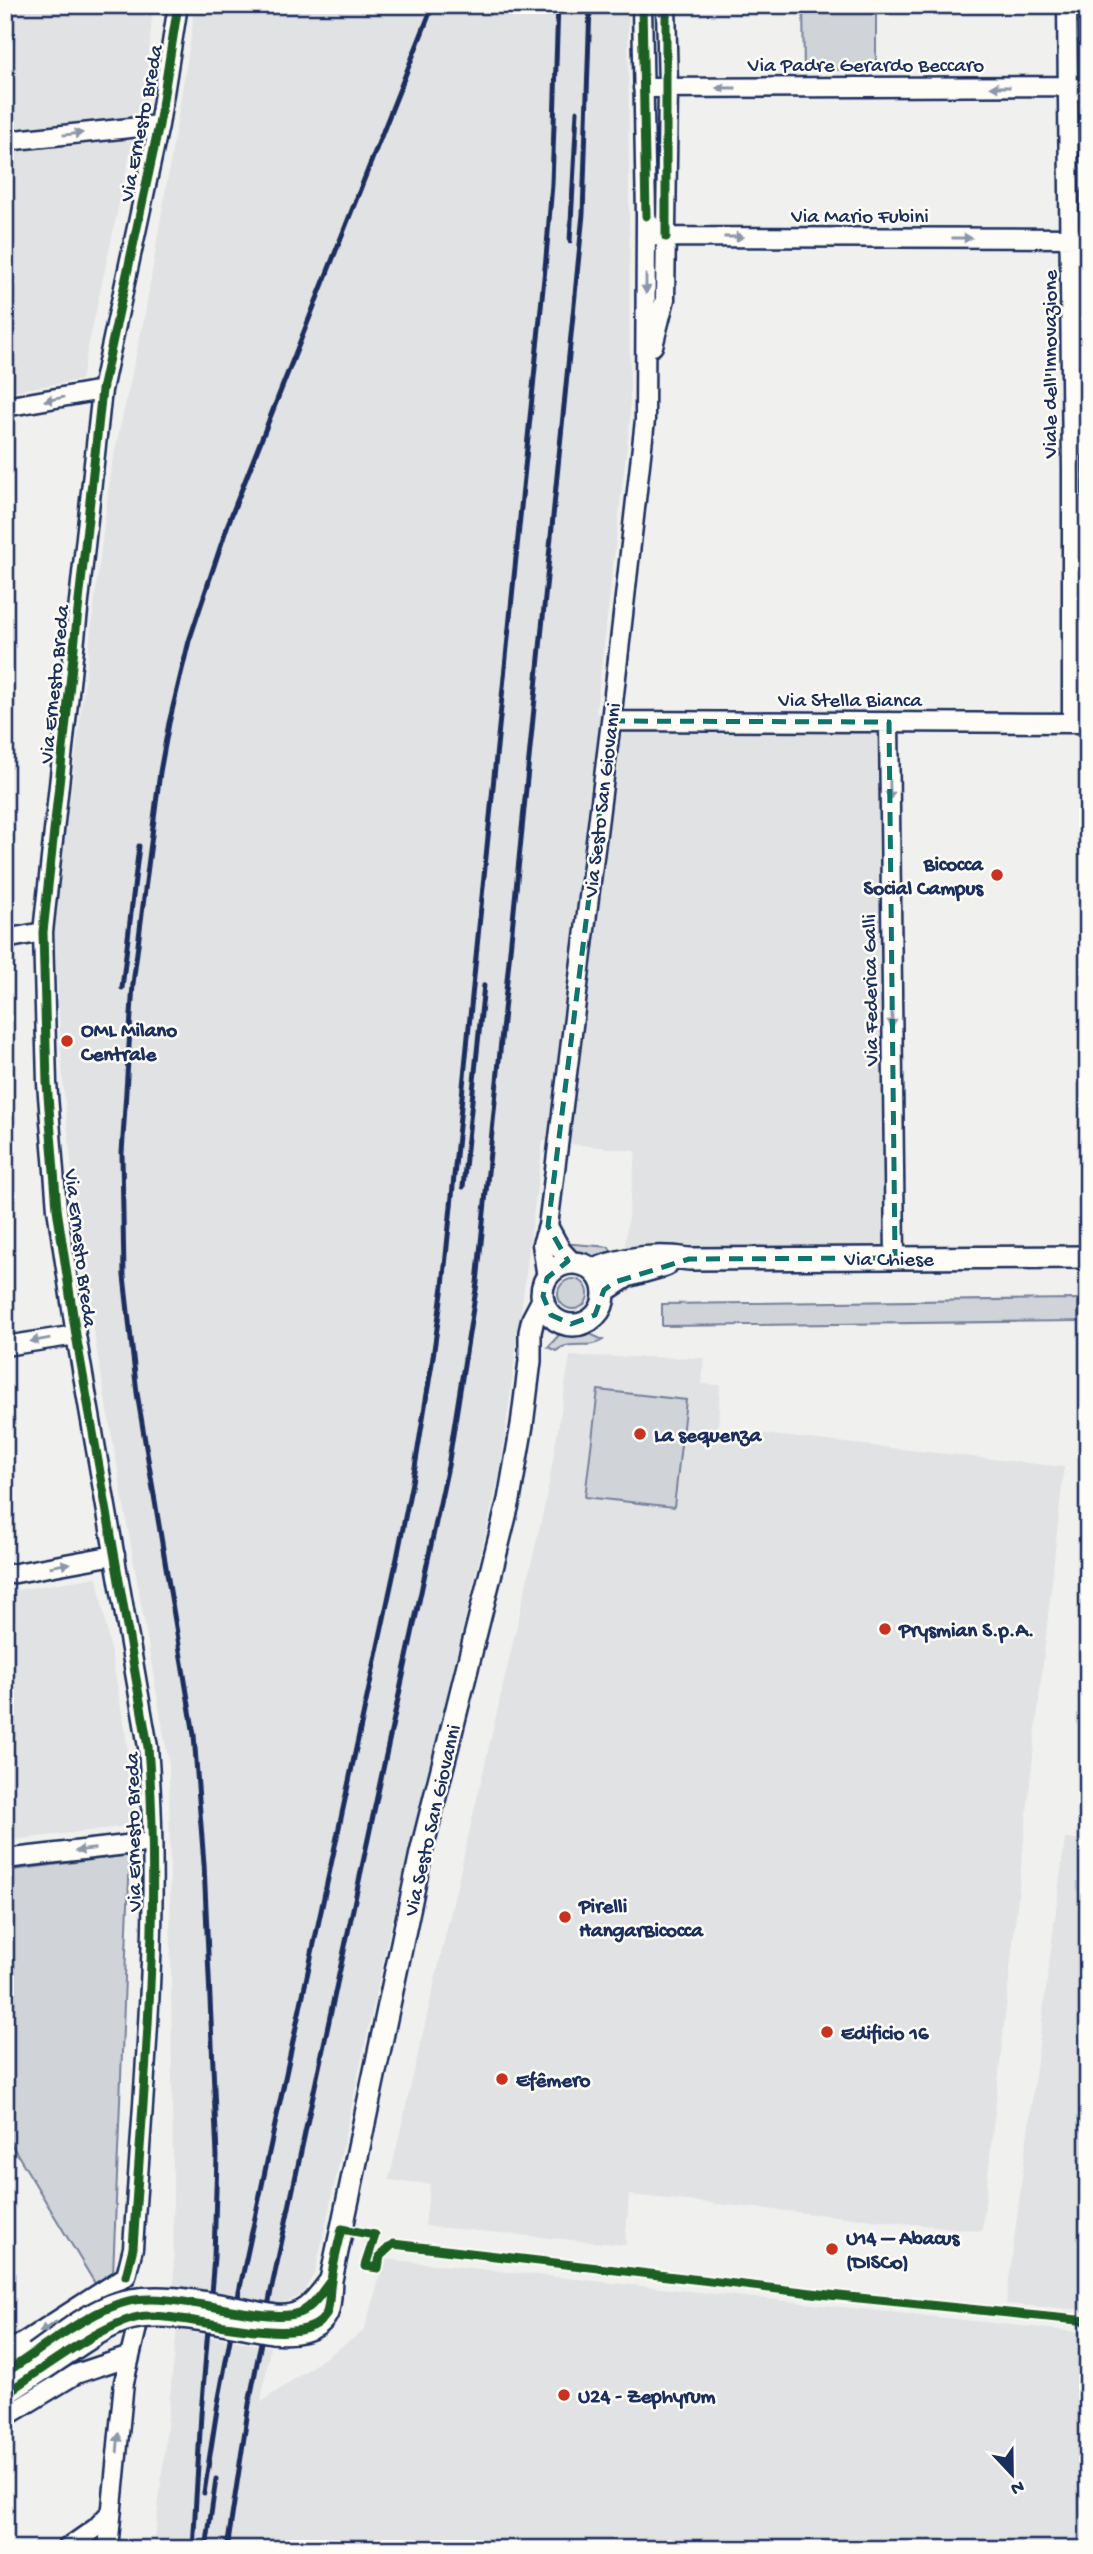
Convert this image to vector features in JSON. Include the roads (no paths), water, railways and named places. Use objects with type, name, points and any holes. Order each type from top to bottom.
[{"type":"street","name":"Via Ernesto Breda","points":[[5,2351],[133,2282],[149,1989],[152,1842],[148,1747],[75,1335],[57,1209],[47,1083],[43,932],[102,390],[159,125],[178,5]]},
{"type":"street","name":"Via Sesto San Giovanni","points":[[40,2361],[104,2330],[141,2317],[274,2324],[303,2311],[331,2280],[421,1853],[509,1500],[521,1434],[533,1319],[543,1300],[547,1278],[542,1254],[543,1236],[548,1226],[611,721],[645,420],[646,216],[642,5]]},
{"type":"street","name":"Via Sesto San Giovanni","points":[[646,373],[665,299],[667,5]]},
{"type":"street","name":"Viale dell'Innovazione","points":[[1067,5],[1068,86],[1079,239],[1080,723]]},
{"type":"street","points":[[1087,5],[1088,48]]},
{"type":"street","name":"Via Padre Gerardo Beccaro","points":[[643,88],[1068,86],[1088,93]]},
{"type":"street","points":[[5,141],[159,125]]},
{"type":"street","points":[[646,216],[654,236],[666,237]]},
{"type":"street","name":"Via Mario Fubini","points":[[666,237],[1079,239]]},
{"type":"street","points":[[5,407],[102,390]]},
{"type":"street","name":"Via Stella Bianca","points":[[611,721],[1080,723]]},
{"type":"street","name":"Via Federica Galli","points":[[889,722],[895,1258]]},
{"type":"street","points":[[5,939],[43,932]]},
{"type":"street","points":[[548,1226],[561,1250],[573,1263]]},
{"type":"street","name":"Via Chiese","points":[[593,1270],[621,1260],[666,1256],[689,1259],[1088,1257]]},
{"type":"street","name":"Via Chiese","points":[[604,1291],[627,1276],[689,1259]]},
{"type":"street","points":[[543,1300],[551,1315],[564,1323],[579,1324],[593,1318],[602,1306],[604,1291],[601,1280],[593,1270],[584,1265],[573,1263],[558,1267],[547,1278]]},
{"type":"street","name":"Via Sesto San Giovanni","points":[[530,1361],[549,1333],[564,1323]]},
{"type":"street","points":[[5,1346],[75,1335]]},
{"type":"street","points":[[5,1575],[115,1555]]},
{"type":"street","points":[[5,1859],[152,1842]]},
{"type":"street","points":[[108,2549],[126,2358],[137,2327]]},
{"type":"street","points":[[5,2417],[76,2374],[126,2358]]},
{"type":"street","points":[[5,2373],[40,2361]]},
{"type":"street","points":[[5,2394],[40,2361]]},
{"type":"street","points":[[66,2549],[96,2528],[112,2511]]},
{"type":"railway","points":[[193,2549],[214,2257],[217,2156],[204,1864],[194,1735],[137,1393],[124,1276],[122,1153],[133,984],[160,772],[189,641],[228,524],[433,5]]},
{"type":"railway","points":[[204,2493],[239,2292],[397,1558],[433,1357],[443,1286],[546,258],[552,184],[558,5]]},
{"type":"railway","points":[[227,2549],[249,2404],[270,2296],[448,1466],[477,1283],[583,214],[590,5]]},
{"type":"railway","points":[[570,241],[577,111]]},
{"type":"railway","points":[[122,988],[139,846]]},
{"type":"railway","points":[[463,1187],[484,985]]},
{"type":"railway","points":[[206,2549],[216,2479]]},
{"type":"place","name":"Bicocca Social Campus","points":[[997,875]]},
{"type":"place","name":"OML Milano Centrale","points":[[67,1041]]},
{"type":"place","name":"La sequenza","points":[[640,1434]]},
{"type":"place","name":"Prysmian S.p.A.","points":[[885,1629]]},
{"type":"place","name":"Pirelli HangarBicocca","points":[[565,1917]]},
{"type":"place","name":"Edificio 16","points":[[827,2032]]},
{"type":"place","name":"Efêmero","points":[[502,2079]]},
{"type":"place","name":"U14 – Abacus (DISCo)","points":[[832,2249]]},
{"type":"place","name":"U24 - Zephyrum","points":[[564,2395]]}]
